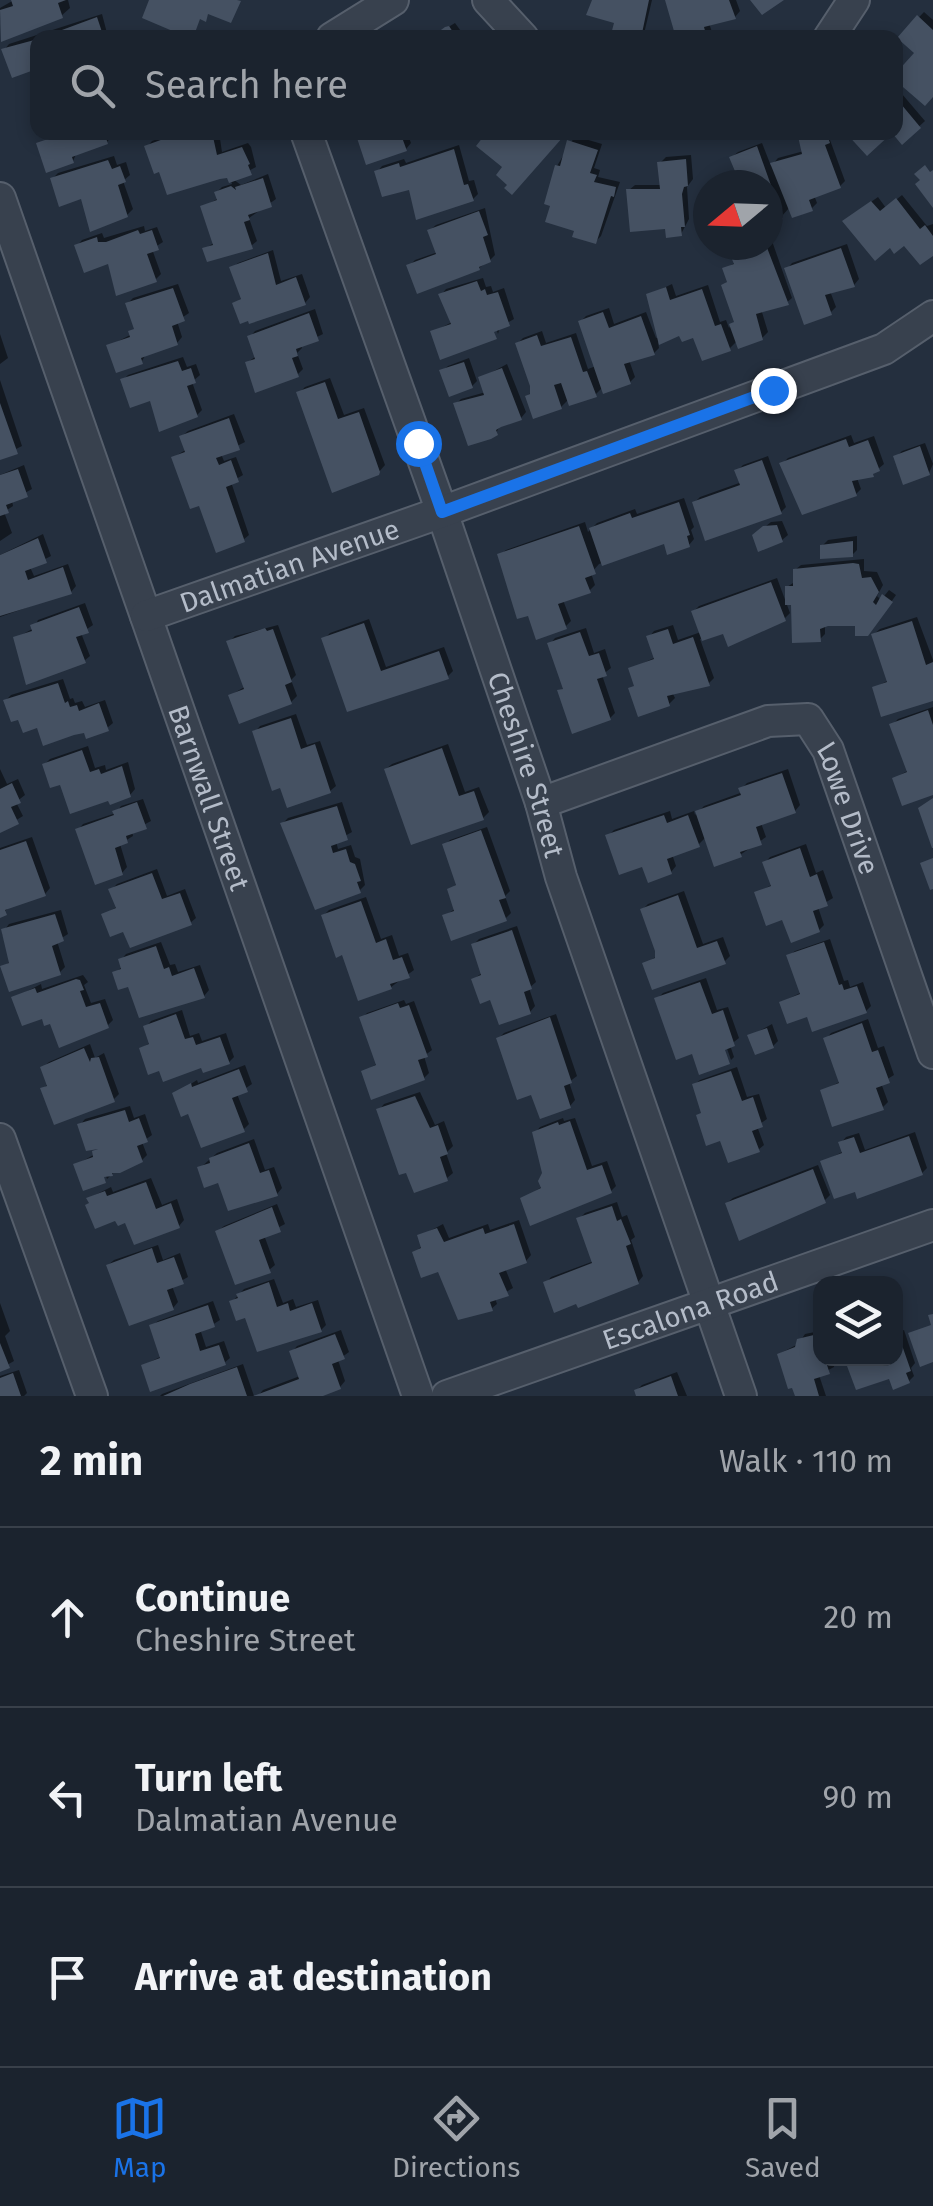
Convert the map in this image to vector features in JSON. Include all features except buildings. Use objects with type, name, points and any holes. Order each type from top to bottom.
[{"type":"street","points":[[345,30],[393,0]]},
{"type":"street","points":[[488,0],[516,30]]},
{"type":"street","points":[[834,30],[854,0]]},
{"type":"street","name":"Cheshire Street","points":[[309,140],[442,512],[541,802],[562,877],[741,1396]]},
{"type":"street","name":"Barnwall Street","points":[[0,198],[418,1396]]},
{"type":"street","name":"Dalmatian Avenue","points":[[146,616],[884,349],[933,316]]},
{"type":"street","name":"Lowe Drive","points":[[541,802],[768,721],[808,719],[828,750],[933,1053]]},
{"type":"street","points":[[0,1139],[92,1396]]},
{"type":"street","name":"Escalona Road","points":[[447,1396],[933,1225]]},
{"type":"route","points":[[418,443],[442,512],[773,390]]}]
